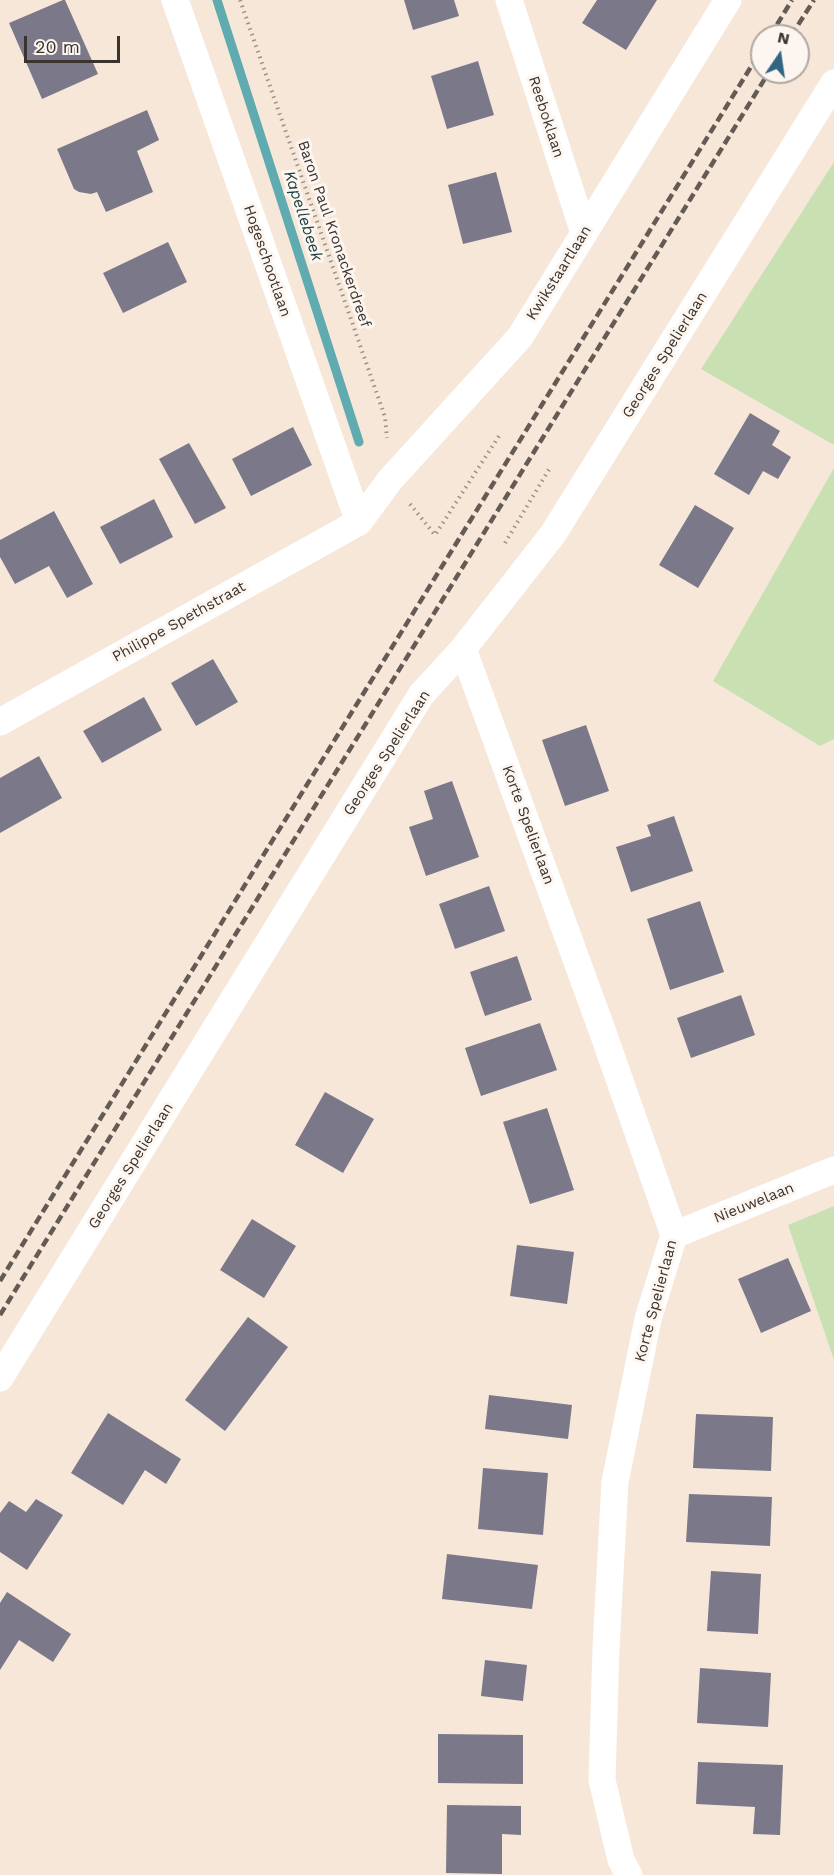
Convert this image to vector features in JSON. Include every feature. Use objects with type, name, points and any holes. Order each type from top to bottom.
[{"type":"street","name":"Hogeschootlaan","points":[[175,0],[359,522]]},
{"type":"street","name":"Reeboklaan","points":[[509,0],[584,233]]},
{"type":"street","name":"Kwikstaartlaan","points":[[359,522],[390,480],[520,337],[728,0]]},
{"type":"street","name":"Georges Spelierlaan","points":[[0,1378],[421,695],[463,649],[553,534],[834,83]]},
{"type":"street","name":"Philippe Spethstraat","points":[[0,722],[359,522]]},
{"type":"street","name":"Korte Spelierlaan","points":[[463,649],[606,1040],[674,1235],[648,1319],[615,1482],[602,1780],[621,1860],[629,1875]]},
{"type":"street","name":"Nieuwelaan","points":[[674,1235],[834,1170]]},
{"type":"path","name":"Baron Paul Kronackerdreef","points":[[240,0],[385,417],[390,480]]},
{"type":"path","points":[[390,480],[435,536],[499,436]]},
{"type":"green space","points":[[834,162],[834,445],[701,369]]},
{"type":"green space","points":[[834,468],[834,739],[820,746],[713,681]]},
{"type":"green space","points":[[834,1206],[834,1360],[788,1225]]},
{"type":"building","points":[[65,0],[98,74],[42,99],[9,23]]},
{"type":"building","points":[[404,0],[454,0],[459,16],[413,30]]},
{"type":"building","points":[[597,0],[657,0],[626,50],[582,23]]},
{"type":"building","points":[[478,61],[494,115],[447,129],[431,76]]},
{"type":"building","points":[[147,110],[159,140],[137,151],[153,192],[106,212],[97,192],[91,194],[74,189],[57,149]]},
{"type":"building","points":[[496,172],[512,232],[463,244],[448,185]]},
{"type":"building","points":[[168,242],[187,282],[123,313],[103,273]]},
{"type":"building","points":[[750,413],[780,431],[772,445],[791,457],[778,479],[763,471],[749,495],[714,474]]},
{"type":"building","points":[[293,427],[312,465],[251,496],[232,459]]},
{"type":"building","points":[[189,443],[226,508],[195,524],[159,459]]},
{"type":"building","points":[[154,499],[173,537],[120,564],[100,527]]},
{"type":"building","points":[[695,505],[734,528],[698,588],[659,565]]},
{"type":"building","points":[[54,511],[93,584],[67,598],[49,566],[15,584],[0,557],[0,540]]},
{"type":"building","points":[[213,659],[238,702],[196,726],[171,683]]},
{"type":"building","points":[[144,697],[162,730],[102,763],[83,731]]},
{"type":"building","points":[[586,725],[609,791],[565,806],[542,740]]},
{"type":"building","points":[[39,756],[62,798],[0,833],[0,778]]},
{"type":"building","points":[[452,781],[479,857],[426,876],[409,827],[433,819],[424,791]]},
{"type":"building","points":[[674,816],[693,871],[631,892],[616,847],[651,836],[647,825]]},
{"type":"building","points":[[489,886],[505,931],[455,949],[439,904]]},
{"type":"building","points":[[700,901],[724,972],[670,990],[647,919]]},
{"type":"building","points":[[517,956],[532,1000],[485,1016],[470,972]]},
{"type":"building","points":[[741,995],[755,1035],[691,1058],[677,1018]]},
{"type":"building","points":[[540,1023],[557,1070],[481,1096],[465,1048]]},
{"type":"building","points":[[325,1092],[374,1119],[343,1173],[295,1145]]},
{"type":"building","points":[[547,1108],[574,1190],[530,1204],[503,1122]]},
{"type":"building","points":[[252,1219],[296,1246],[264,1298],[220,1270]]},
{"type":"building","points":[[517,1245],[574,1252],[567,1304],[510,1296]]},
{"type":"building","points":[[788,1258],[811,1311],[761,1333],[738,1279]]},
{"type":"building","points":[[248,1317],[288,1347],[225,1431],[185,1400]]},
{"type":"building","points":[[489,1395],[572,1405],[568,1439],[485,1429]]},
{"type":"building","points":[[108,1413],[181,1459],[166,1484],[145,1470],[123,1505],[71,1473]]},
{"type":"building","points":[[696,1414],[773,1417],[771,1471],[693,1468]]},
{"type":"building","points":[[483,1468],[548,1473],[543,1535],[478,1529]]},
{"type":"building","points":[[689,1494],[772,1497],[770,1546],[686,1542]]},
{"type":"building","points":[[36,1499],[63,1515],[27,1570],[0,1552],[0,1513],[9,1501],[26,1512]]},
{"type":"building","points":[[447,1554],[538,1565],[532,1609],[442,1599]]},
{"type":"building","points":[[711,1571],[761,1574],[758,1634],[707,1631]]},
{"type":"building","points":[[7,1592],[71,1634],[53,1662],[19,1640],[0,1670],[0,1603]]},
{"type":"building","points":[[485,1660],[527,1665],[523,1701],[481,1696]]},
{"type":"building","points":[[700,1668],[771,1673],[768,1727],[697,1723]]},
{"type":"building","points":[[438,1734],[523,1735],[523,1784],[438,1783]]},
{"type":"building","points":[[698,1762],[783,1765],[780,1835],[753,1834],[755,1807],[696,1804]]},
{"type":"building","points":[[447,1805],[521,1806],[521,1835],[502,1834],[502,1874],[446,1873]]},
{"type":"waterway","name":"Kapellebeek","points":[[217,0],[359,442]]},
{"type":"railway","points":[[777,24],[792,0]]},
{"type":"railway","points":[[799,24],[814,0]]},
{"type":"railway","points":[[0,1281],[750,68]]},
{"type":"railway","points":[[0,1315],[762,84]]}]
